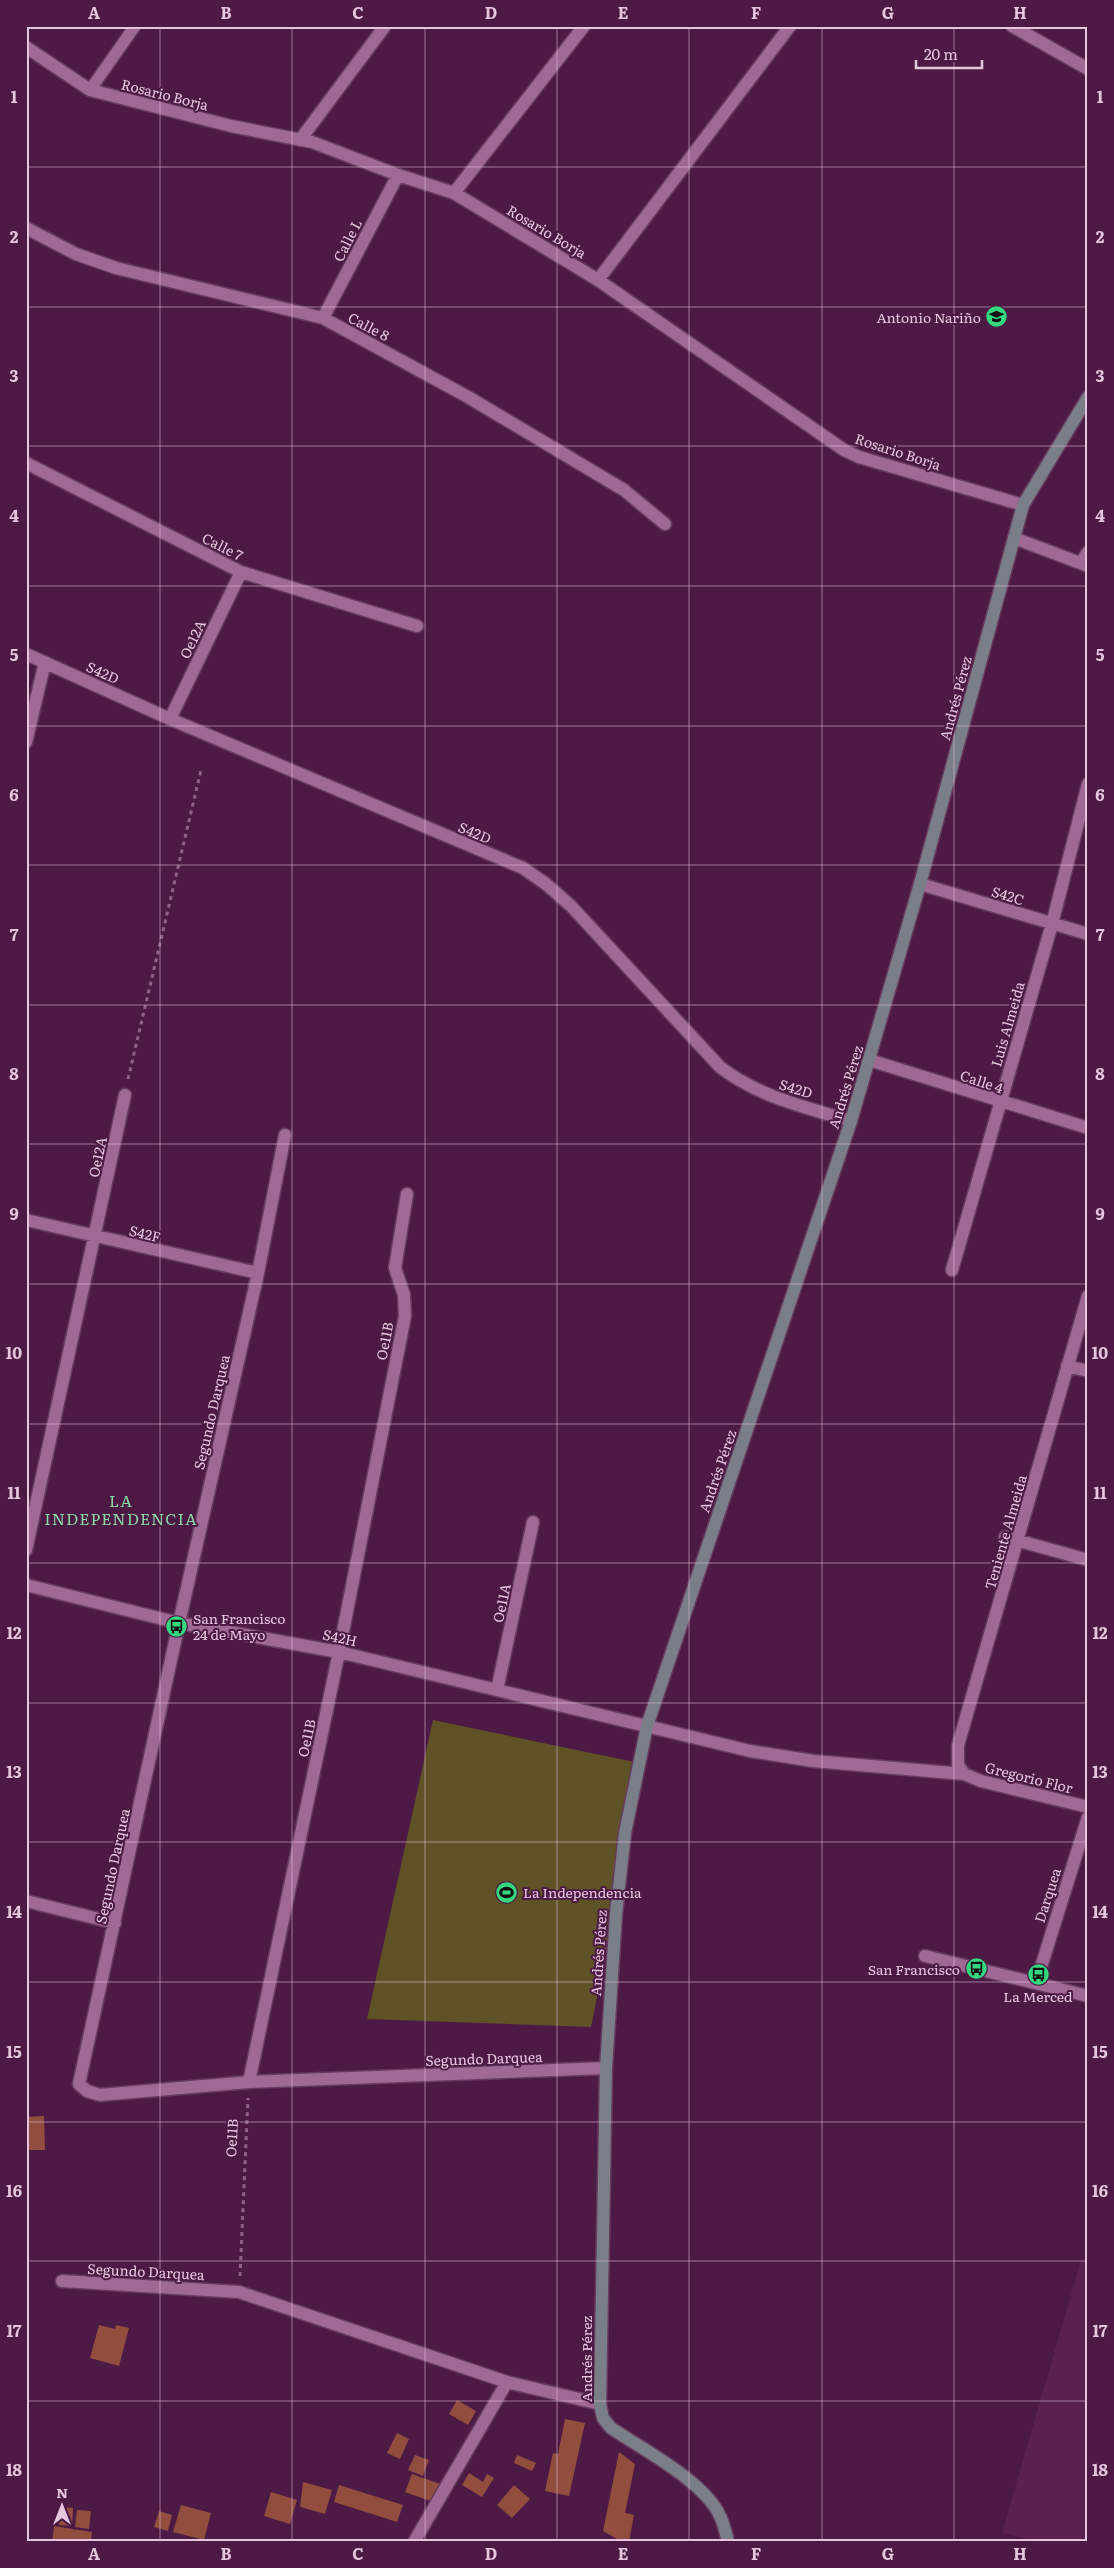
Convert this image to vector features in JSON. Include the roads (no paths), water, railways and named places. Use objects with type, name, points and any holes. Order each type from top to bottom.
[{"type":"street","points":[[300,140],[385,26]]},
{"type":"street","points":[[454,193],[584,26]]},
{"type":"street","points":[[598,280],[790,26]]},
{"type":"street","points":[[1012,26],[1088,69]]},
{"type":"street","name":"Rosario Borja","points":[[26,47],[90,90],[231,126],[312,142],[398,175],[454,193],[598,280],[844,450],[859,457],[1023,505]]},
{"type":"street","name":"Calle L","points":[[323,318],[398,175]]},
{"type":"street","name":"Calle 8","points":[[26,228],[76,254],[116,268],[323,318],[468,397],[624,490],[666,524]]},
{"type":"street","name":"Andrés Pérez","points":[[728,2542],[720,2514],[712,2503],[676,2470],[611,2428],[603,2418],[600,2404],[606,2068],[616,1914],[624,1842],[647,1726],[851,1121],[920,884],[1023,505],[1088,397]]},
{"type":"street","name":"Calle 7","points":[[26,463],[241,572],[417,626]]},
{"type":"street","points":[[1014,538],[1086,560]]},
{"type":"street","name":"Oe12A","points":[[170,718],[241,572]]},
{"type":"street","name":"S42D","points":[[26,654],[170,718],[522,868],[546,884],[570,906],[720,1067],[739,1082],[760,1093],[851,1121]]},
{"type":"street","points":[[26,742],[45,662]]},
{"type":"street","name":"Luis Almeida","points":[[952,1270],[1052,924],[1088,784]]},
{"type":"street","name":"S42C","points":[[920,884],[1088,934]]},
{"type":"street","name":"Calle 4","points":[[869,1060],[1000,1103],[1088,1128]]},
{"type":"street","name":"Oe12A","points":[[26,1550],[96,1237],[125,1095]]},
{"type":"street","name":"Segundo Darquea","points":[[285,1135],[258,1273],[79,2084],[82,2089],[100,2095],[249,2082],[606,2068]]},
{"type":"street","name":"Oe11B","points":[[249,2082],[339,1652],[405,1316],[404,1295],[395,1268],[407,1194]]},
{"type":"street","name":"S42F","points":[[26,1220],[258,1273]]},
{"type":"street","name":"Teniente Almeida","points":[[964,1774],[958,1765],[958,1745],[1088,1296]]},
{"type":"street","points":[[1067,1366],[1088,1371]]},
{"type":"street","name":"Oe11A","points":[[497,1690],[533,1522]]},
{"type":"street","points":[[1005,1537],[1088,1560]]},
{"type":"street","name":"S42H","points":[[26,1585],[179,1624],[339,1652],[647,1726]]},
{"type":"street","name":"Gregorio Flor","points":[[647,1726],[750,1751],[812,1761],[964,1774],[981,1781],[1088,1807]]},
{"type":"street","name":"Darquea","points":[[1036,1983],[1088,1817]]},
{"type":"street","points":[[26,1901],[115,1923]]},
{"type":"street","points":[[925,1956],[1088,1996]]},
{"type":"street","name":"Segundo Darquea","points":[[62,2281],[239,2292],[507,2382],[600,2404]]},
{"type":"street","points":[[414,2542],[507,2382]]},
{"type":"lane","points":[[90,90],[135,26]]},
{"type":"place","name":"Antonio Nariño","points":[[997,317]]},
{"type":"place","name":"San Francisco 24 de Mayo","points":[[177,1626]]},
{"type":"place","name":"La Independencia","points":[[507,1892]]},
{"type":"place","name":"San Francisco","points":[[976,1969]]},
{"type":"place","name":"La Merced","points":[[1038,1974]]},
{"type":"district","name":"LA INDEPENDENCIA","points":[[121,1509]]}]
